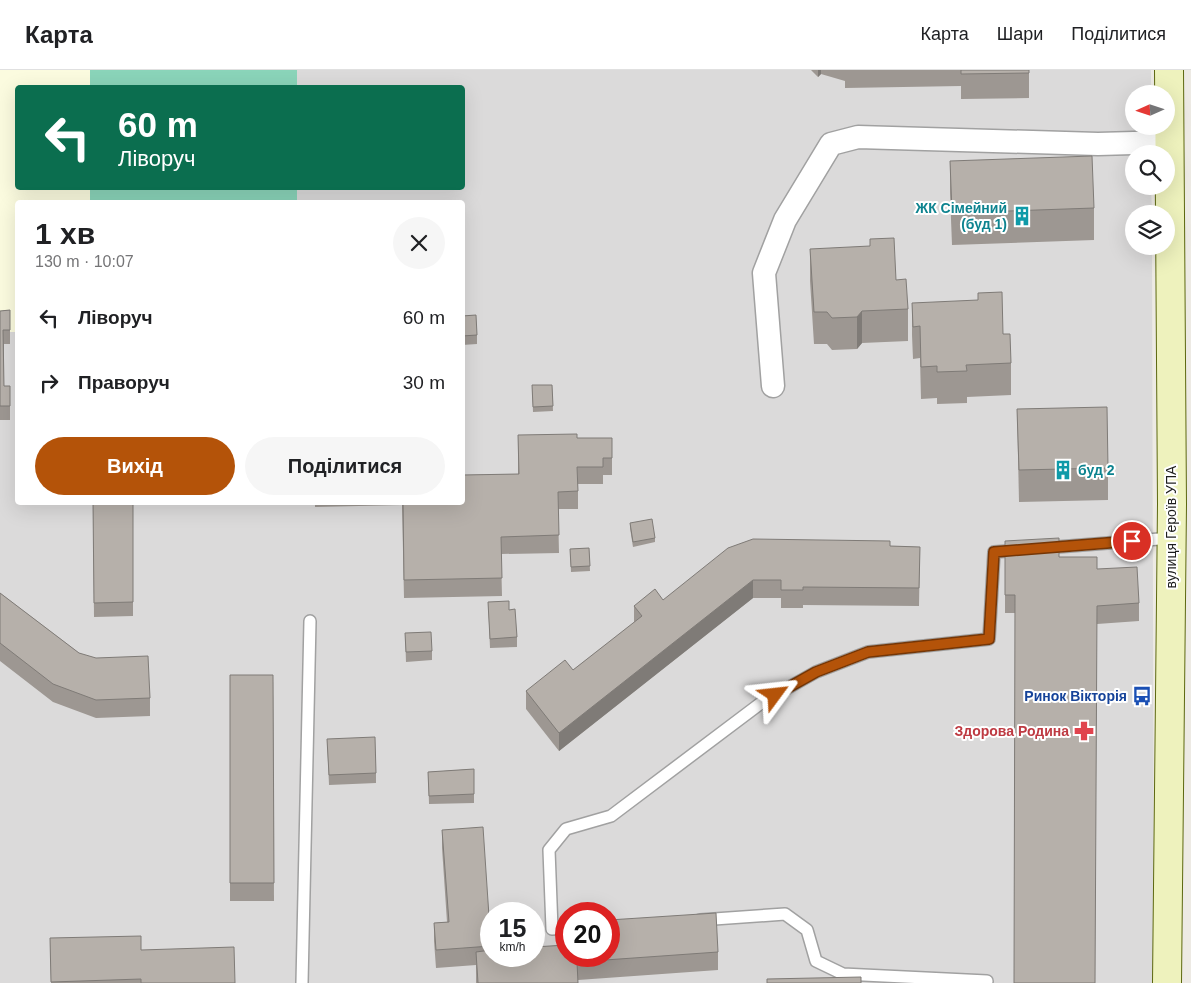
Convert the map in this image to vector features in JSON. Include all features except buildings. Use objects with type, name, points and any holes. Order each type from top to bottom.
[{"type":"street","name":"вулиця Героїв УПА","points":[[1167,983],[1172,538],[1169,70]]},
{"type":"street","points":[[773,386],[764,273],[785,220],[830,144],[858,137],[1098,144],[1170,142]]},
{"type":"lane","points":[[555,929],[552,929],[549,850],[566,829],[611,816],[761,703],[816,672],[868,652],[989,639],[994,552],[1172,538]]},
{"type":"lane","points":[[302,983],[310,621]]},
{"type":"lane","points":[[687,921],[785,914],[807,930],[816,961],[843,974],[987,981]]},
{"type":"shaded area","points":[[0,70],[1151,70],[1151,85],[1125,85],[1125,135],[1151,135],[1151,145],[1125,145],[1125,195],[1151,195],[1152,205],[1125,205],[1125,255],[1152,255],[1154,983],[0,983]]},
{"type":"shaded area","points":[[0,70],[90,70],[90,85],[15,85],[15,190],[90,190],[90,200],[15,200],[15,332],[0,332]]},
{"type":"green space","points":[[90,70],[297,70],[297,85],[90,85]]},
{"type":"green space","points":[[90,190],[297,190],[297,200],[90,200]]},
{"type":"place","name":"ЖК Сімейний (буд 1)","points":[[1022,216]]},
{"type":"place","name":"буд 2","points":[[1063,470]]},
{"type":"place","name":"Ринок Вікторія","points":[[1142,696]]},
{"type":"place","name":"Здорова Родина","points":[[1084,731]]},
{"type":"route","points":[[775,695],[816,672],[868,652],[989,639],[994,552],[1132,541]]}]
